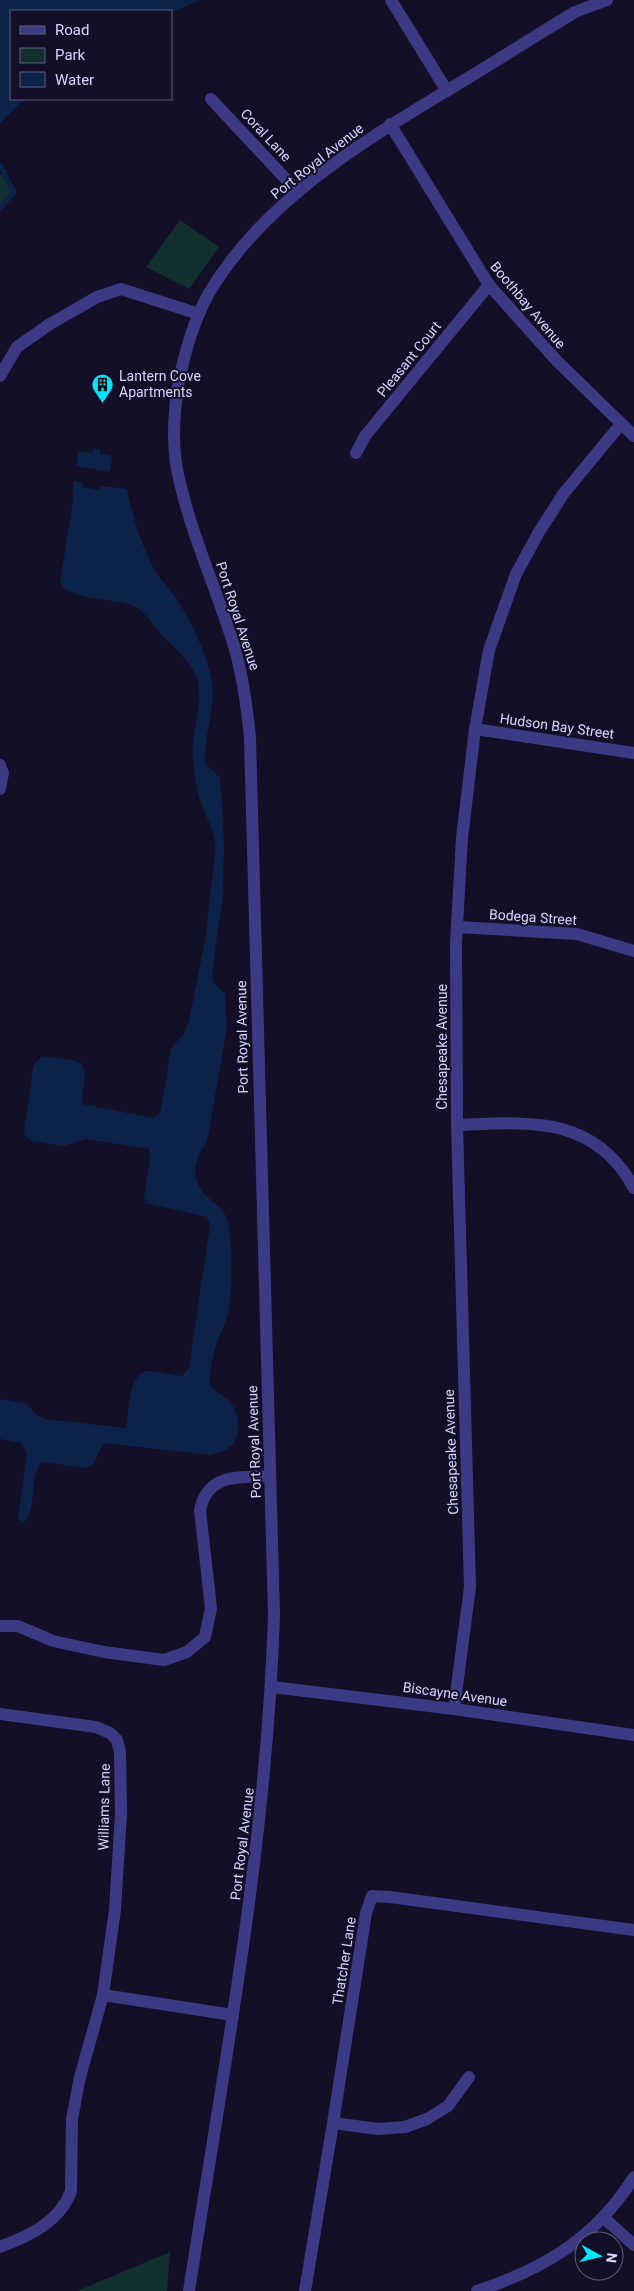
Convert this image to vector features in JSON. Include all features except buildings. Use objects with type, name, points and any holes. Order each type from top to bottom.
[{"type":"street","points":[[391,0],[447,91]]},
{"type":"street","name":"Port Royal Avenue","points":[[189,2291],[233,2015],[258,1841],[272,1687],[274,1571],[249,728],[245,690],[236,655],[192,526],[177,468],[174,436],[176,400],[181,371],[199,314],[226,268],[260,228],[298,192],[390,124],[575,12],[600,1]]},
{"type":"street","name":"Coral Lane","points":[[211,99],[298,192]]},
{"type":"street","name":"Boothbay Avenue","points":[[390,124],[488,285],[557,362],[634,436]]},
{"type":"street","name":"Pleasant Court","points":[[356,453],[365,436],[488,285]]},
{"type":"street","points":[[0,376],[17,346],[50,324],[97,297],[121,289],[199,314]]},
{"type":"street","name":"Chesapeake Avenue","points":[[454,1708],[470,1587],[457,1124],[457,927],[462,838],[475,729],[489,650],[516,574],[539,532],[564,493],[621,424]]},
{"type":"street","name":"Hudson Bay Street","points":[[475,729],[634,753]]},
{"type":"street","points":[[0,765],[2,773],[0,789]]},
{"type":"street","name":"Bodega Street","points":[[457,927],[577,934],[634,951]]},
{"type":"street","points":[[457,1124],[523,1122],[569,1130],[597,1144],[609,1154],[627,1175],[634,1188]]},
{"type":"street","points":[[0,1626],[18,1626],[53,1641],[114,1653],[164,1660],[187,1652],[199,1644],[205,1637],[211,1608],[200,1510],[204,1498],[218,1482],[229,1478],[270,1476]]},
{"type":"street","name":"Biscayne Avenue","points":[[272,1687],[454,1708],[634,1735]]},
{"type":"street","name":"Williams Lane","points":[[0,1714],[96,1727],[110,1734],[116,1740],[120,1752],[120,1822],[115,1910],[103,1995],[80,2077],[72,2119],[70,2150],[71,2191],[67,2203],[56,2216],[38,2229],[0,2247]]},
{"type":"street","name":"Thatcher Lane","points":[[305,2291],[334,2123],[366,1913],[372,1896],[400,1898],[634,1930]]},
{"type":"street","points":[[103,1995],[233,2015]]},
{"type":"street","points":[[334,2123],[378,2129],[405,2127],[426,2119],[448,2106],[469,2077]]},
{"type":"street","points":[[477,2291],[511,2280],[541,2265],[572,2244],[604,2218],[634,2177]]},
{"type":"street","points":[[604,2218],[634,2245]]},
{"type":"green space","points":[[5,173],[14,192],[0,208],[0,175]]},
{"type":"green space","points":[[180,220],[219,247],[189,289],[146,267]]},
{"type":"green space","points":[[170,2252],[167,2291],[77,2291]]},
{"type":"water","points":[[0,0],[199,0],[172,13],[172,10],[10,10],[10,100],[24,100],[0,123]]},
{"type":"water","points":[[93,448],[100,449],[100,454],[112,456],[110,472],[76,466],[78,451],[92,453]]},
{"type":"water","points":[[73,481],[83,483],[82,487],[100,490],[100,486],[127,489],[147,554],[156,572],[190,622],[209,667],[213,687],[205,763],[220,778],[224,841],[223,894],[212,972],[213,982],[225,994],[227,1026],[207,1142],[197,1159],[195,1172],[198,1185],[205,1195],[222,1210],[229,1226],[231,1265],[229,1305],[226,1322],[217,1341],[214,1353],[210,1383],[217,1392],[229,1401],[235,1410],[238,1430],[231,1446],[224,1451],[210,1455],[105,1443],[94,1463],[87,1468],[42,1462],[35,1475],[31,1510],[24,1522],[18,1519],[27,1453],[21,1443],[0,1439],[0,1399],[27,1404],[38,1416],[44,1419],[126,1428],[131,1394],[137,1377],[150,1371],[182,1376],[189,1368],[210,1225],[207,1217],[145,1203],[144,1198],[150,1159],[149,1149],[86,1139],[63,1146],[32,1141],[24,1133],[33,1069],[35,1063],[42,1056],[81,1063],[85,1071],[82,1104],[154,1118],[161,1111],[171,1049],[184,1033],[189,1021],[205,940],[215,852],[211,828],[199,798],[195,777],[193,744],[199,701],[196,675],[181,654],[138,608],[126,603],[73,593],[65,589],[60,583],[73,500]]},
{"type":"waterway","points":[[0,165],[14,192],[0,208]]},
{"type":"place","name":"Lantern Cove Apartments","points":[[103,403]]}]
